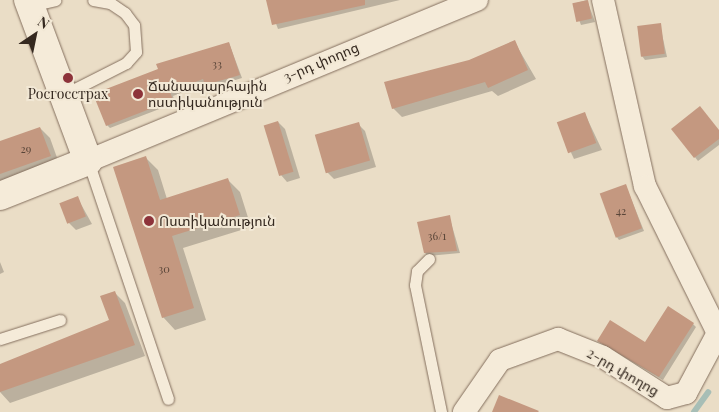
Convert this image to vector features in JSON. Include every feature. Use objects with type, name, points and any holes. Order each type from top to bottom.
[{"type":"street","name":"3-րդ փողոց","points":[[0,196],[88,162],[477,0]]},
{"type":"street","points":[[603,0],[645,186],[718,334]]},
{"type":"street","points":[[37,2],[63,95],[88,162]]},
{"type":"street","name":"2-րդ փողոց","points":[[464,412],[500,360],[558,339],[603,357],[668,398],[686,393],[718,334]]},
{"type":"lane","points":[[63,95],[126,63],[136,52],[134,25],[125,12],[110,3],[93,0]]},
{"type":"lane","points":[[88,162],[168,399]]},
{"type":"lane","points":[[428,260],[417,271],[415,285],[441,412]]},
{"type":"lane","points":[[0,339],[60,320]]},
{"type":"building","points":[[266,0],[365,0],[365,5],[272,25]]},
{"type":"building","points":[[588,0],[592,19],[576,22],[572,3]]},
{"type":"building","points":[[661,23],[665,54],[641,57],[637,26]]},
{"type":"building","points":[[515,40],[528,70],[488,88],[485,82],[392,109],[384,82],[469,60]]},
{"type":"building","points":[[229,42],[240,75],[205,85],[203,79],[170,92],[173,100],[106,126],[93,94],[158,69],[156,64]]},
{"type":"building","points":[[700,106],[719,130],[719,139],[694,158],[671,129]]},
{"type":"building","points":[[585,112],[596,143],[568,153],[557,122]]},
{"type":"building","points":[[278,121],[293,172],[279,176],[264,125]]},
{"type":"building","points":[[359,122],[370,160],[326,173],[315,135]]},
{"type":"building","points":[[40,127],[51,156],[0,174],[0,141]]},
{"type":"building","points":[[146,156],[160,200],[228,178],[240,215],[172,236],[194,308],[162,318],[113,167]]},
{"type":"building","points":[[626,184],[642,228],[616,238],[600,194]]},
{"type":"building","points":[[78,196],[86,217],[67,224],[59,203]]},
{"type":"building","points":[[450,215],[457,251],[424,253],[417,222]]},
{"type":"building","points":[[115,291],[135,345],[0,392],[0,364],[109,320],[100,296]]},
{"type":"building","points":[[668,306],[694,323],[659,377],[597,341],[610,320],[645,342]]},
{"type":"building","points":[[499,395],[539,411],[492,412]]},
{"type":"waterway","points":[[694,412],[708,393]]},
{"type":"place","name":"Росгосстрах","points":[[68,78]]},
{"type":"place","name":"Ճանապարհային ոստիկանություն","points":[[138,94]]},
{"type":"place","name":"Ոստիկանություն","points":[[149,221]]}]
